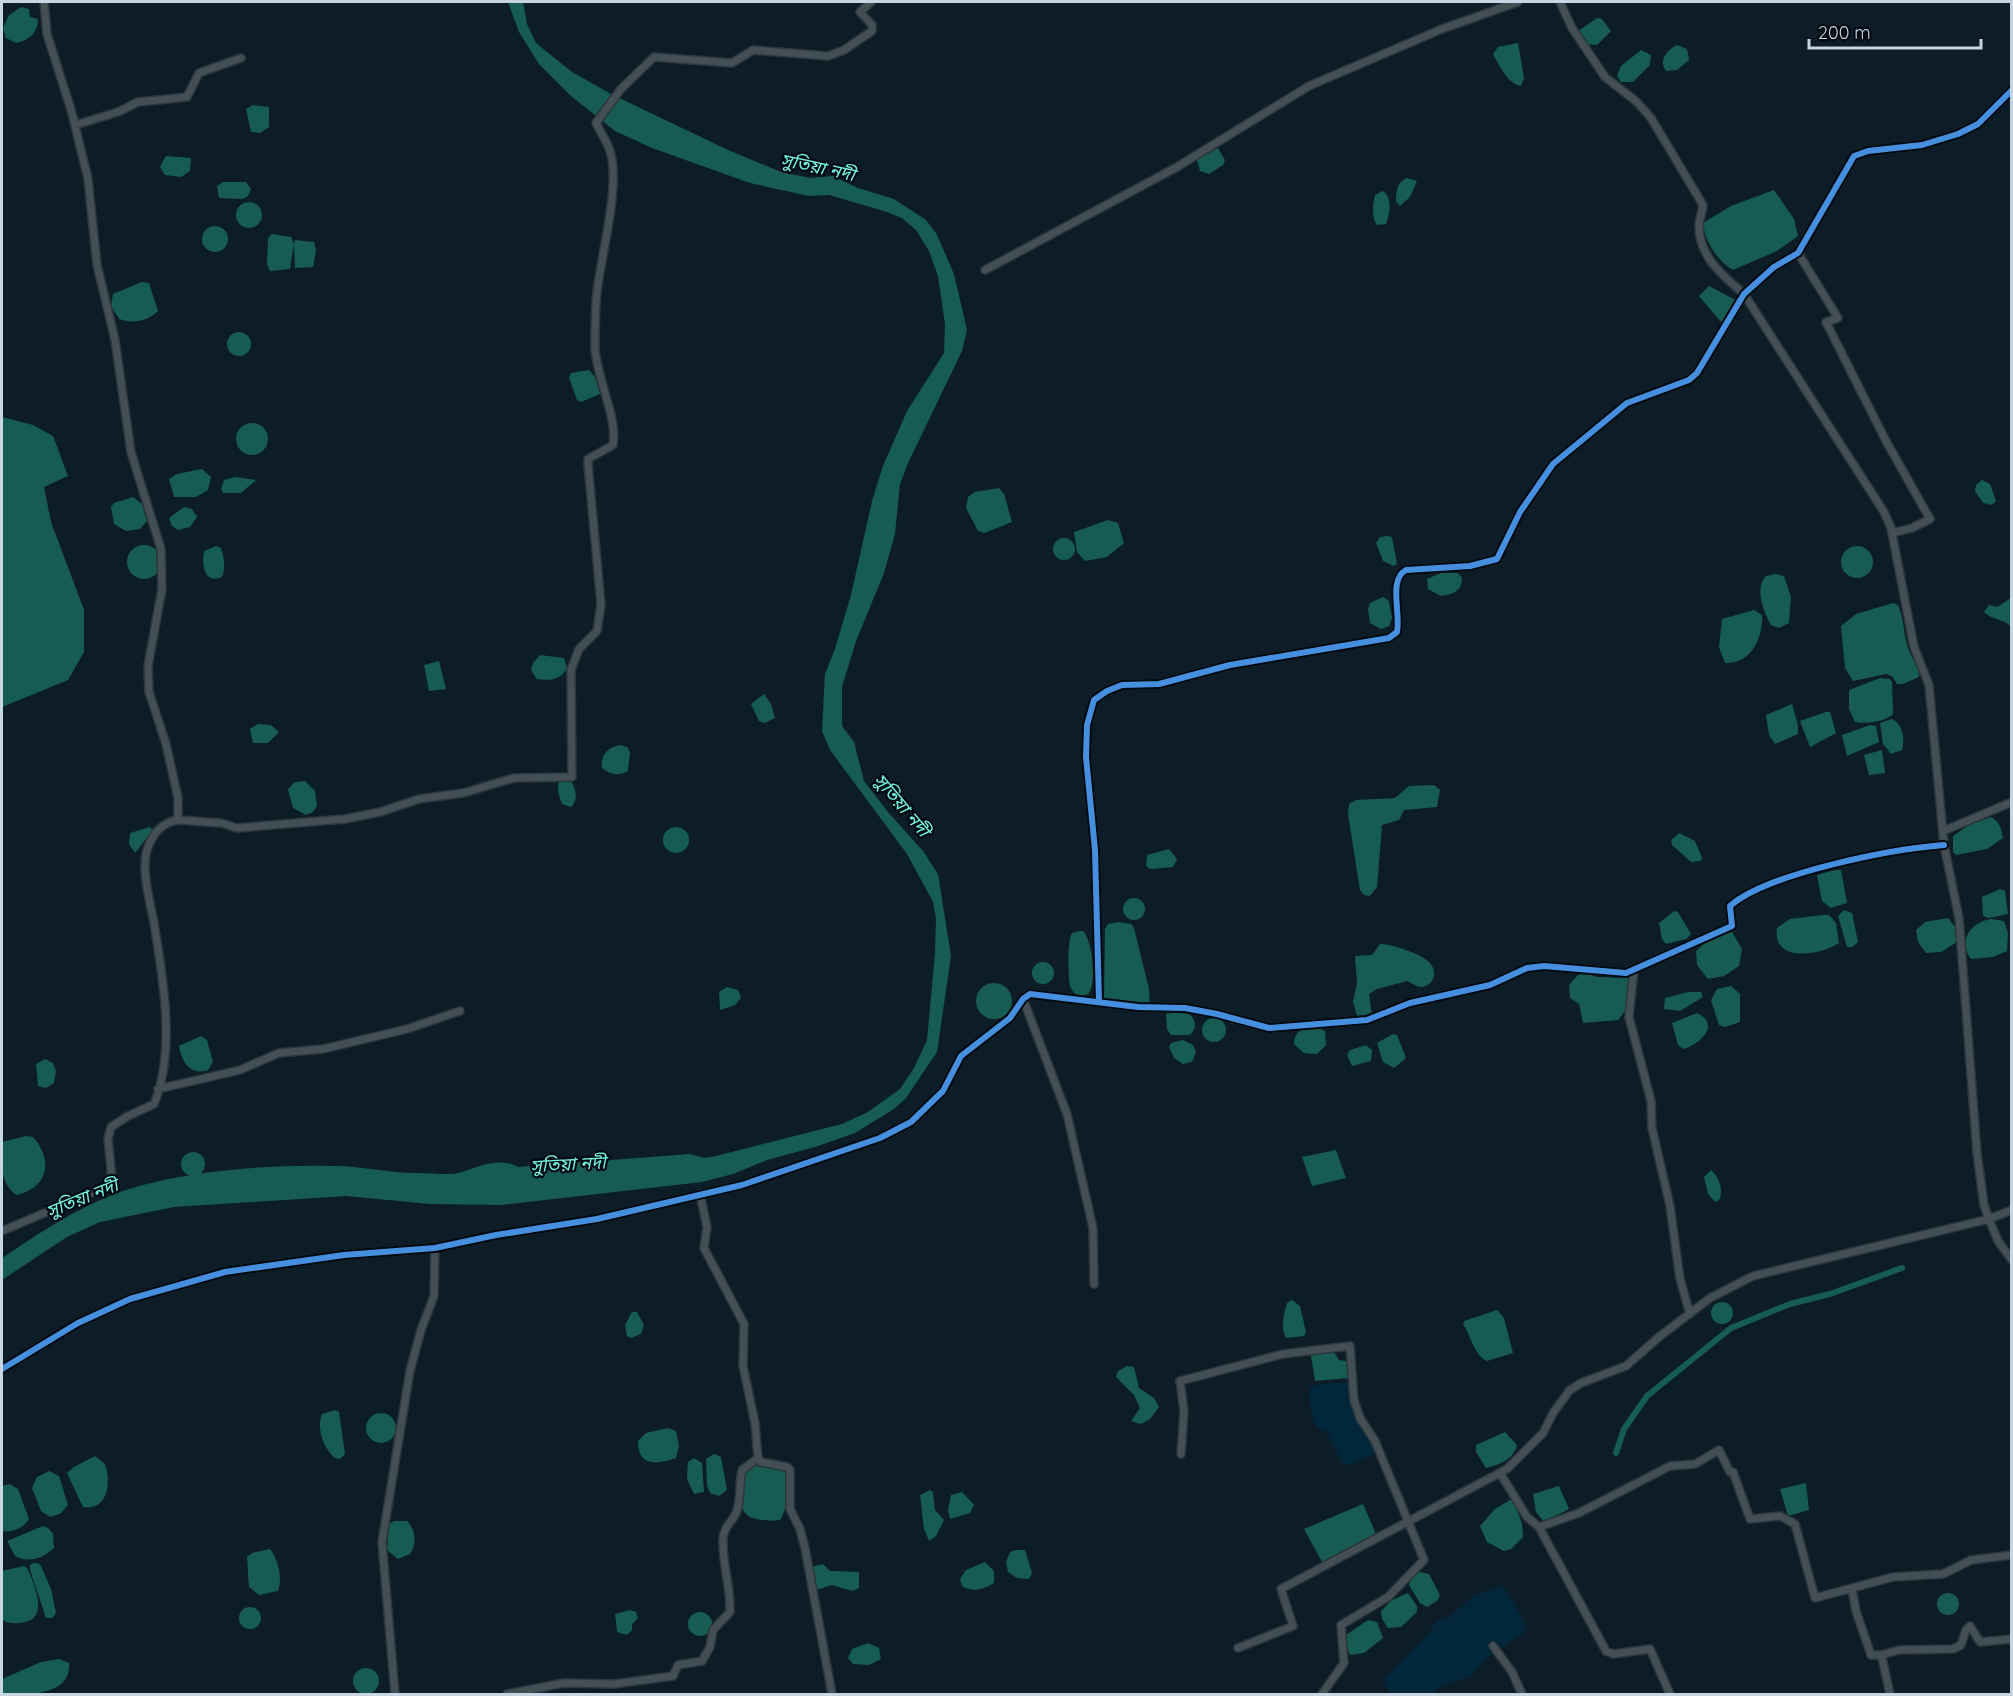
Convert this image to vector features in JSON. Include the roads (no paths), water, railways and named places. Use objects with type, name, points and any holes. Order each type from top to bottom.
[{"type":"street","points":[[44,2],[47,34],[75,125],[88,179],[97,265],[115,340],[131,452],[161,549],[162,589],[148,666],[149,692],[166,744],[178,798],[178,820]]},
{"type":"street","points":[[2,1231],[103,1188],[112,1179],[108,1139],[111,1127],[154,1104],[164,1057],[165,1001],[149,894],[147,851],[165,823],[178,820],[220,823],[237,828],[345,819],[514,778],[572,777],[571,670],[579,649],[597,631],[602,605],[588,459],[614,445],[615,438],[612,418],[599,377],[595,350],[597,293],[613,173],[610,152],[596,123],[621,89],[654,57],[732,63],[753,50],[828,56],[844,50],[872,32],[872,25],[860,12],[871,2]]},
{"type":"street","points":[[985,270],[1177,167],[1309,86],[1450,25],[1518,2]]},
{"type":"street","points":[[1560,2],[1577,37],[1605,77],[1645,110],[1661,134],[1703,206],[1699,226],[1701,240],[1710,260],[1723,278],[1744,294],[1884,512],[1892,533],[1914,647],[1929,685],[1944,845],[1959,918],[1977,1153],[1984,1205],[1998,1241],[2012,1260]]},
{"type":"street","points":[[75,125],[118,112],[138,102],[187,97],[199,73],[241,58]]},
{"type":"street","points":[[1099,1002],[1095,850],[1086,757],[1087,725],[1094,700],[1107,690],[1122,685],[1159,684],[1230,665],[1389,638],[1397,632],[1399,623],[1397,579],[1401,573],[1406,570],[1470,566],[1497,559],[1520,512],[1552,464],[1627,404],[1689,380],[1697,373],[1744,294],[1774,267],[1798,253],[1854,156],[1868,151],[1923,146],[1958,134],[1977,124],[2012,90]]},
{"type":"street","points":[[1798,253],[1838,318],[1826,322],[1886,441],[1930,519],[1912,528],[1892,533]]},
{"type":"street","points":[[1943,831],[2012,802]]},
{"type":"street","points":[[2,1369],[88,1318],[130,1299],[194,1281],[278,1263],[435,1248],[496,1234],[597,1219],[742,1185],[880,1137],[911,1122],[943,1090],[962,1056],[1010,1018],[1023,999],[1030,994],[1185,1008],[1269,1028],[1367,1020],[1410,1004],[1490,985],[1527,968],[1544,966],[1626,973],[1732,926],[1730,906],[1750,893],[1799,873],[1912,848],[1944,845]]},
{"type":"street","points":[[1634,969],[1629,1017],[1652,1101],[1652,1128],[1670,1206],[1680,1279],[1690,1314]]},
{"type":"street","points":[[1023,999],[1067,1114],[1093,1228],[1094,1284]]},
{"type":"street","points":[[158,1089],[240,1070],[279,1053],[323,1049],[407,1029],[460,1011]]},
{"type":"street","points":[[700,1194],[707,1227],[704,1248],[744,1324],[743,1366],[755,1423],[758,1458],[761,1462],[787,1467],[790,1470],[790,1509],[800,1529],[805,1548],[832,1695]]},
{"type":"street","points":[[1238,1648],[1293,1626],[1281,1589],[1500,1473],[1544,1433],[1553,1413],[1570,1390],[1587,1380],[1626,1366],[1710,1298],[1753,1276],[1989,1219],[2012,1210]]},
{"type":"street","points":[[395,1695],[382,1542],[410,1371],[421,1330],[434,1296],[435,1248]]},
{"type":"street","points":[[1181,1454],[1184,1411],[1180,1381],[1283,1354],[1350,1346],[1353,1400],[1360,1418],[1375,1441],[1424,1560],[1388,1597],[1341,1625],[1344,1663],[1322,1695]]},
{"type":"street","points":[[1539,1527],[1579,1513],[1671,1466],[1695,1464],[1719,1450],[1737,1481],[1750,1519],[1780,1516],[1795,1524],[1812,1596],[1852,1589],[1893,1577],[1943,1574],[1971,1560],[2012,1555]]},
{"type":"street","points":[[507,1695],[564,1683],[614,1684],[673,1676],[678,1665],[702,1661],[710,1647],[713,1630],[730,1612],[731,1592],[723,1537],[726,1525],[734,1517],[738,1508],[742,1470],[758,1458]]},
{"type":"street","points":[[1500,1473],[1527,1517],[1539,1527],[1606,1651],[1613,1654],[1650,1649],[1670,1695]]},
{"type":"street","points":[[1852,1589],[1856,1611],[1871,1654],[1881,1655],[1899,1650],[1953,1650],[1961,1645],[1966,1630],[1970,1626],[1980,1642],[2012,1640]]},
{"type":"street","points":[[1493,1646],[1512,1672],[1522,1695]]},
{"type":"street","points":[[1881,1655],[1890,1695]]},
{"type":"water","name":"সুতিয়া নদী","points":[[508,2],[523,2],[527,24],[536,43],[572,72],[611,94],[728,150],[781,172],[810,178],[833,176],[858,188],[894,199],[926,220],[936,233],[954,274],[967,330],[962,351],[900,484],[895,534],[884,573],[856,641],[842,687],[842,726],[854,742],[864,781],[923,851],[938,874],[951,956],[937,1052],[906,1098],[894,1109],[855,1133],[767,1160],[733,1174],[702,1182],[501,1205],[430,1204],[346,1196],[174,1207],[100,1222],[67,1237],[2,1280],[2,1258],[57,1222],[117,1193],[168,1179],[224,1170],[281,1166],[345,1166],[447,1174],[497,1163],[518,1167],[690,1154],[704,1158],[842,1124],[868,1112],[900,1089],[914,1068],[927,1040],[935,953],[936,918],[933,902],[907,854],[830,750],[822,731],[825,674],[851,595],[872,501],[883,466],[907,411],[944,353],[945,324],[938,276],[929,251],[916,230],[902,218],[884,211],[829,195],[809,196],[750,183],[652,148],[615,131],[571,96],[539,64],[519,32]]},
{"type":"water","points":[[21,7],[29,9],[30,17],[38,19],[38,24],[32,35],[16,43],[6,38],[3,28],[9,15]]},
{"type":"water","points":[[1597,18],[1602,19],[1611,31],[1597,45],[1585,44],[1577,32]]},
{"type":"water","points":[[1518,43],[1524,78],[1521,86],[1508,78],[1493,54],[1498,47]]},
{"type":"water","points":[[1677,45],[1687,49],[1689,60],[1677,70],[1666,71],[1663,60]]},
{"type":"water","points":[[1641,50],[1651,55],[1650,65],[1633,82],[1621,82],[1617,76],[1621,66]]},
{"type":"water","points":[[253,105],[269,107],[269,127],[260,133],[251,132],[246,109]]},
{"type":"water","points":[[1218,148],[1225,160],[1223,165],[1209,174],[1200,171],[1197,160]]},
{"type":"water","points":[[166,156],[191,158],[190,171],[181,177],[165,175],[160,167]]},
{"type":"water","points":[[1407,178],[1417,181],[1410,197],[1400,206],[1396,201],[1397,190],[1399,184]]},
{"type":"water","points":[[223,182],[246,182],[251,189],[248,196],[243,199],[219,198],[217,186]]},
{"type":"water","points":[[1774,190],[1794,219],[1798,236],[1777,251],[1733,270],[1722,262],[1713,250],[1703,223],[1731,206]]},
{"type":"water","points":[[1383,191],[1388,198],[1389,210],[1386,224],[1377,225],[1373,214],[1374,199],[1375,195]]},
{"type":"water","points":[[249,202],[258,206],[262,215],[258,224],[249,228],[240,224],[236,215],[240,206]]},
{"type":"water","points":[[215,226],[224,230],[228,239],[224,248],[215,252],[206,248],[202,239],[206,230]]},
{"type":"water","points":[[272,234],[291,237],[294,244],[290,269],[270,271],[267,264],[268,238]]},
{"type":"water","points":[[295,240],[314,242],[316,250],[313,267],[295,268]]},
{"type":"water","points":[[142,282],[149,283],[158,311],[140,321],[119,319],[111,306],[113,294]]},
{"type":"water","points":[[1709,286],[1737,301],[1722,323],[1699,296]]},
{"type":"water","points":[[239,332],[248,335],[251,344],[248,353],[239,356],[230,353],[227,344],[230,335]]},
{"type":"water","points":[[589,370],[595,377],[600,394],[581,402],[577,400],[569,378],[571,373]]},
{"type":"water","points":[[2,417],[33,425],[53,436],[68,476],[44,487],[51,522],[84,610],[84,652],[68,680],[2,707]]},
{"type":"water","points":[[252,423],[263,428],[268,439],[263,450],[252,455],[241,450],[236,439],[241,428]]},
{"type":"water","points":[[202,469],[211,477],[208,490],[196,497],[174,497],[169,479],[177,474]]},
{"type":"water","points":[[235,477],[256,480],[241,493],[223,493],[221,489],[224,480]]},
{"type":"water","points":[[1982,480],[1990,484],[1996,501],[1992,505],[1983,503],[1975,491],[1976,485]]},
{"type":"water","points":[[999,488],[1004,494],[1012,522],[984,533],[978,531],[966,508],[968,497],[975,492]]},
{"type":"water","points":[[133,497],[142,504],[147,521],[140,529],[126,531],[114,524],[111,507],[114,503]]},
{"type":"water","points":[[184,507],[192,509],[197,517],[190,527],[178,530],[172,526],[169,518]]},
{"type":"water","points":[[1108,520],[1118,523],[1124,543],[1107,557],[1085,561],[1077,552],[1074,532]]},
{"type":"water","points":[[1380,537],[1392,537],[1397,564],[1394,566],[1383,561],[1376,543]]},
{"type":"water","points":[[1064,538],[1072,541],[1075,549],[1072,557],[1064,560],[1056,557],[1053,549],[1056,541]]},
{"type":"water","points":[[144,545],[156,550],[161,562],[156,574],[144,579],[132,574],[127,562],[132,550]]},
{"type":"water","points":[[216,546],[221,548],[224,559],[223,574],[222,577],[211,578],[205,572],[204,551]]},
{"type":"water","points":[[1857,546],[1868,551],[1873,562],[1868,573],[1857,578],[1846,573],[1841,562],[1846,551]]},
{"type":"water","points":[[1441,573],[1457,573],[1462,577],[1459,589],[1441,596],[1428,589],[1427,579]]},
{"type":"water","points":[[1775,574],[1784,576],[1791,597],[1789,623],[1779,628],[1771,625],[1760,594],[1762,581],[1766,576]]},
{"type":"water","points":[[1383,597],[1389,601],[1392,618],[1389,626],[1381,629],[1370,623],[1368,609],[1370,603]]},
{"type":"water","points":[[2011,598],[2011,627],[1984,612],[1989,605],[1997,607]]},
{"type":"water","points":[[1893,603],[1898,605],[1908,647],[1919,677],[1903,684],[1897,684],[1892,676],[1886,674],[1853,681],[1845,668],[1841,626],[1856,614]]},
{"type":"water","points":[[1754,610],[1762,615],[1758,641],[1742,659],[1725,663],[1719,647],[1722,619]]},
{"type":"water","points":[[540,655],[564,658],[567,668],[554,679],[537,679],[531,670],[533,663]]},
{"type":"water","points":[[439,661],[446,689],[429,691],[424,665]]},
{"type":"water","points":[[1880,678],[1890,679],[1892,682],[1893,714],[1875,722],[1855,722],[1849,709],[1849,690]]},
{"type":"water","points":[[764,694],[771,704],[775,718],[765,723],[759,721],[751,704]]},
{"type":"water","points":[[1792,704],[1798,734],[1775,744],[1769,735],[1766,715]]},
{"type":"water","points":[[1830,712],[1836,733],[1810,747],[1800,721]]},
{"type":"water","points":[[1892,719],[1901,728],[1903,741],[1902,750],[1891,754],[1883,744],[1880,723]]},
{"type":"water","points":[[258,724],[271,725],[279,732],[268,743],[253,743],[250,729]]},
{"type":"water","points":[[1870,725],[1876,726],[1879,742],[1847,756],[1842,735]]},
{"type":"water","points":[[620,745],[627,747],[630,752],[628,771],[615,774],[602,768],[602,759],[609,750]]},
{"type":"water","points":[[1882,750],[1885,773],[1869,775],[1864,755]]},
{"type":"water","points":[[560,779],[569,779],[576,793],[571,807],[562,804],[558,788]]},
{"type":"water","points":[[305,781],[315,791],[317,806],[313,812],[306,815],[293,808],[288,789],[295,782]]},
{"type":"water","points":[[1434,785],[1440,790],[1437,807],[1404,810],[1399,820],[1382,825],[1377,887],[1370,896],[1364,895],[1360,890],[1348,814],[1349,804],[1356,800],[1395,798],[1409,786]]},
{"type":"water","points":[[1991,817],[2000,826],[2003,838],[1987,849],[1956,855],[1953,852],[1953,836],[1969,825]]},
{"type":"water","points":[[150,827],[153,830],[135,853],[129,844],[130,833]]},
{"type":"water","points":[[676,827],[685,831],[689,840],[685,849],[676,853],[667,849],[663,840],[667,831]]},
{"type":"water","points":[[1679,833],[1695,841],[1702,858],[1701,861],[1691,862],[1672,845],[1671,840]]},
{"type":"water","points":[[1169,849],[1177,859],[1173,867],[1150,869],[1146,866],[1147,855]]},
{"type":"water","points":[[1841,870],[1847,903],[1831,908],[1822,901],[1817,875]]},
{"type":"water","points":[[2000,889],[2005,891],[2008,914],[1989,918],[1983,916],[1982,897]]},
{"type":"water","points":[[1134,898],[1142,901],[1145,909],[1142,917],[1134,920],[1126,917],[1123,909],[1126,901]]},
{"type":"water","points":[[1844,910],[1852,913],[1858,942],[1852,947],[1847,947],[1838,916]]},
{"type":"water","points":[[1674,911],[1678,912],[1691,934],[1686,939],[1666,944],[1662,939],[1659,923]]},
{"type":"water","points":[[1829,915],[1836,923],[1839,943],[1821,951],[1799,954],[1782,947],[1777,939],[1777,928],[1790,919]]},
{"type":"water","points":[[1948,918],[1956,928],[1957,942],[1941,952],[1926,953],[1918,942],[1916,930],[1925,922]]},
{"type":"water","points":[[1991,919],[2004,921],[2008,933],[2007,951],[1993,957],[1971,959],[1965,946],[1968,933],[1977,924]]},
{"type":"water","points":[[1119,922],[1131,924],[1134,928],[1149,989],[1150,1005],[1104,1001],[1105,929],[1108,924]]},
{"type":"water","points":[[1083,931],[1089,944],[1093,973],[1091,989],[1088,994],[1080,997],[1070,986],[1068,967],[1070,937],[1072,933]]},
{"type":"water","points":[[1732,932],[1742,949],[1739,966],[1724,976],[1708,979],[1697,965],[1696,951],[1710,938]]},
{"type":"water","points":[[1380,944],[1420,956],[1430,963],[1434,975],[1429,985],[1425,986],[1418,987],[1407,981],[1377,989],[1369,994],[1372,1015],[1357,1016],[1353,1002],[1357,983],[1355,956],[1372,955]]},
{"type":"water","points":[[1043,962],[1051,965],[1054,973],[1051,981],[1043,984],[1035,981],[1032,973],[1035,965]]},
{"type":"water","points":[[1585,973],[1597,977],[1629,978],[1626,1010],[1618,1020],[1583,1023],[1579,1004],[1570,998],[1569,985],[1578,975]]},
{"type":"water","points":[[994,983],[1006,989],[1012,1001],[1006,1013],[994,1019],[982,1013],[976,1001],[982,989]]},
{"type":"water","points":[[1731,986],[1740,994],[1740,1022],[1725,1027],[1719,1025],[1711,1000],[1717,989]]},
{"type":"water","points":[[727,987],[738,990],[741,998],[735,1005],[720,1010],[719,992]]},
{"type":"water","points":[[1688,992],[1701,992],[1703,997],[1680,1011],[1664,1009],[1665,998]]},
{"type":"water","points":[[1183,1011],[1193,1018],[1195,1025],[1193,1032],[1190,1035],[1171,1035],[1167,1029],[1166,1014]]},
{"type":"water","points":[[1697,1013],[1708,1023],[1706,1034],[1696,1043],[1684,1049],[1678,1045],[1672,1023]]},
{"type":"water","points":[[1214,1018],[1222,1022],[1226,1030],[1222,1038],[1214,1042],[1206,1038],[1202,1030],[1206,1022]]},
{"type":"water","points":[[1316,1027],[1325,1031],[1326,1045],[1317,1054],[1304,1053],[1294,1044],[1296,1035],[1304,1029]]},
{"type":"water","points":[[1393,1034],[1397,1035],[1406,1058],[1394,1068],[1383,1062],[1377,1043]]},
{"type":"water","points":[[201,1036],[207,1040],[213,1062],[208,1070],[196,1071],[185,1062],[179,1046]]},
{"type":"water","points":[[1183,1040],[1193,1045],[1196,1052],[1192,1062],[1183,1064],[1174,1058],[1169,1047],[1171,1043]]},
{"type":"water","points":[[1363,1046],[1372,1050],[1371,1061],[1352,1066],[1347,1055],[1350,1050]]},
{"type":"water","points":[[45,1059],[53,1063],[56,1071],[54,1083],[46,1088],[38,1086],[36,1064]]},
{"type":"water","points":[[26,1136],[33,1137],[40,1146],[44,1155],[44,1172],[41,1180],[35,1186],[16,1195],[4,1179],[2,1142]]},
{"type":"water","points":[[1336,1150],[1346,1178],[1312,1186],[1302,1157]]},
{"type":"water","points":[[193,1152],[201,1156],[205,1164],[201,1172],[193,1176],[185,1172],[181,1164],[185,1156]]},
{"type":"water","points":[[1711,1170],[1721,1188],[1719,1200],[1715,1202],[1708,1194],[1704,1177]]},
{"type":"water","points":[[1292,1300],[1300,1306],[1306,1332],[1304,1336],[1286,1338],[1283,1330],[1284,1316],[1287,1303]]},
{"type":"water","points":[[1718,1302],[1726,1302],[1733,1309],[1733,1317],[1726,1324],[1718,1324],[1711,1317],[1711,1309]]},
{"type":"water","points":[[1497,1310],[1504,1318],[1513,1353],[1487,1361],[1476,1350],[1463,1324],[1464,1321]]},
{"type":"water","points":[[632,1312],[637,1312],[644,1325],[641,1334],[631,1338],[627,1336],[625,1325]]},
{"type":"water","points":[[1318,1352],[1334,1352],[1339,1360],[1347,1361],[1349,1378],[1315,1381],[1311,1356]]},
{"type":"water","points":[[1127,1366],[1134,1367],[1139,1388],[1154,1398],[1159,1407],[1150,1419],[1141,1424],[1131,1421],[1140,1408],[1134,1395],[1116,1377],[1118,1371]]},
{"type":"water","points":[[335,1410],[339,1412],[345,1454],[340,1459],[335,1458],[327,1449],[320,1426],[322,1414]]},
{"type":"water","points":[[381,1413],[392,1417],[396,1428],[392,1439],[381,1443],[370,1439],[366,1428],[370,1417]]},
{"type":"water","points":[[668,1428],[676,1431],[679,1446],[676,1458],[662,1462],[645,1460],[641,1456],[638,1441],[646,1433]]},
{"type":"water","points":[[1505,1432],[1517,1445],[1513,1454],[1505,1461],[1486,1468],[1476,1452],[1476,1445]]},
{"type":"water","points":[[714,1454],[721,1457],[727,1490],[719,1496],[710,1493],[707,1486],[706,1459]]},
{"type":"water","points":[[95,1456],[105,1464],[108,1486],[103,1500],[92,1507],[83,1507],[67,1473]]},
{"type":"water","points":[[694,1458],[702,1463],[704,1492],[694,1494],[687,1479],[688,1462]]},
{"type":"water","points":[[752,1465],[785,1470],[785,1509],[781,1519],[772,1521],[753,1518],[743,1509],[741,1496],[744,1472]]},
{"type":"water","points":[[49,1471],[59,1476],[68,1505],[60,1514],[50,1517],[41,1511],[32,1488],[37,1477]]},
{"type":"water","points":[[1806,1483],[1809,1510],[1788,1516],[1780,1489]]},
{"type":"water","points":[[10,1484],[18,1489],[29,1519],[17,1529],[2,1531],[2,1486]]},
{"type":"water","points":[[1559,1486],[1569,1509],[1544,1522],[1536,1512],[1533,1494]]},
{"type":"water","points":[[930,1490],[933,1492],[935,1510],[944,1520],[936,1536],[929,1541],[924,1529],[920,1495]]},
{"type":"water","points":[[962,1492],[974,1505],[970,1513],[950,1519],[948,1510],[951,1495]]},
{"type":"water","points":[[1510,1500],[1514,1501],[1522,1524],[1523,1537],[1511,1549],[1504,1551],[1487,1542],[1480,1526],[1495,1509]]},
{"type":"water","points":[[1363,1504],[1376,1534],[1322,1562],[1304,1529]]},
{"type":"water","points":[[394,1521],[407,1521],[414,1537],[414,1545],[410,1554],[398,1559],[387,1550],[389,1524]]},
{"type":"water","points":[[43,1526],[53,1534],[54,1548],[35,1559],[15,1556],[7,1541]]},
{"type":"water","points":[[270,1549],[279,1569],[278,1591],[259,1595],[249,1587],[247,1557],[252,1553]]},
{"type":"water","points":[[1025,1550],[1032,1573],[1029,1579],[1017,1578],[1008,1572],[1006,1562],[1010,1552]]},
{"type":"water","points":[[985,1562],[994,1571],[994,1583],[978,1589],[962,1586],[960,1579],[966,1570]]},
{"type":"water","points":[[40,1564],[51,1589],[56,1613],[52,1618],[46,1618],[30,1570],[30,1565]]},
{"type":"water","points":[[823,1564],[830,1571],[859,1572],[859,1588],[852,1591],[832,1585],[816,1590],[811,1567]]},
{"type":"water","points":[[24,1566],[36,1590],[38,1607],[36,1614],[25,1622],[7,1622],[2,1620],[2,1571]]},
{"type":"water","points":[[1420,1572],[1429,1574],[1440,1595],[1437,1601],[1427,1607],[1420,1603],[1409,1585],[1411,1578]]},
{"type":"water","points":[[1408,1593],[1417,1606],[1417,1612],[1401,1627],[1388,1628],[1382,1619],[1381,1611],[1392,1600]]},
{"type":"water","points":[[1948,1593],[1956,1596],[1959,1604],[1956,1612],[1948,1615],[1940,1612],[1937,1604],[1940,1596]]},
{"type":"water","points":[[250,1607],[258,1610],[261,1618],[258,1626],[250,1629],[242,1626],[239,1618],[242,1610]]},
{"type":"water","points":[[630,1610],[636,1612],[638,1618],[632,1624],[632,1630],[627,1635],[617,1632],[615,1614]]},
{"type":"water","points":[[700,1612],[708,1616],[712,1624],[708,1632],[700,1636],[692,1632],[688,1624],[692,1616]]},
{"type":"water","points":[[1368,1620],[1377,1622],[1383,1638],[1364,1653],[1350,1655],[1345,1643],[1346,1635]]},
{"type":"water","points":[[868,1643],[879,1648],[881,1659],[869,1665],[853,1664],[848,1658],[852,1649]]},
{"type":"water","points":[[59,1659],[69,1663],[68,1674],[56,1688],[35,1693],[2,1694],[2,1679],[41,1662]]},
{"type":"water","points":[[366,1668],[375,1672],[379,1681],[375,1690],[366,1694],[357,1690],[353,1681],[357,1672]]},
{"type":"waterway","points":[[1616,1453],[1624,1429],[1647,1396],[1731,1328],[1790,1304],[1830,1294],[1902,1268]]}]
